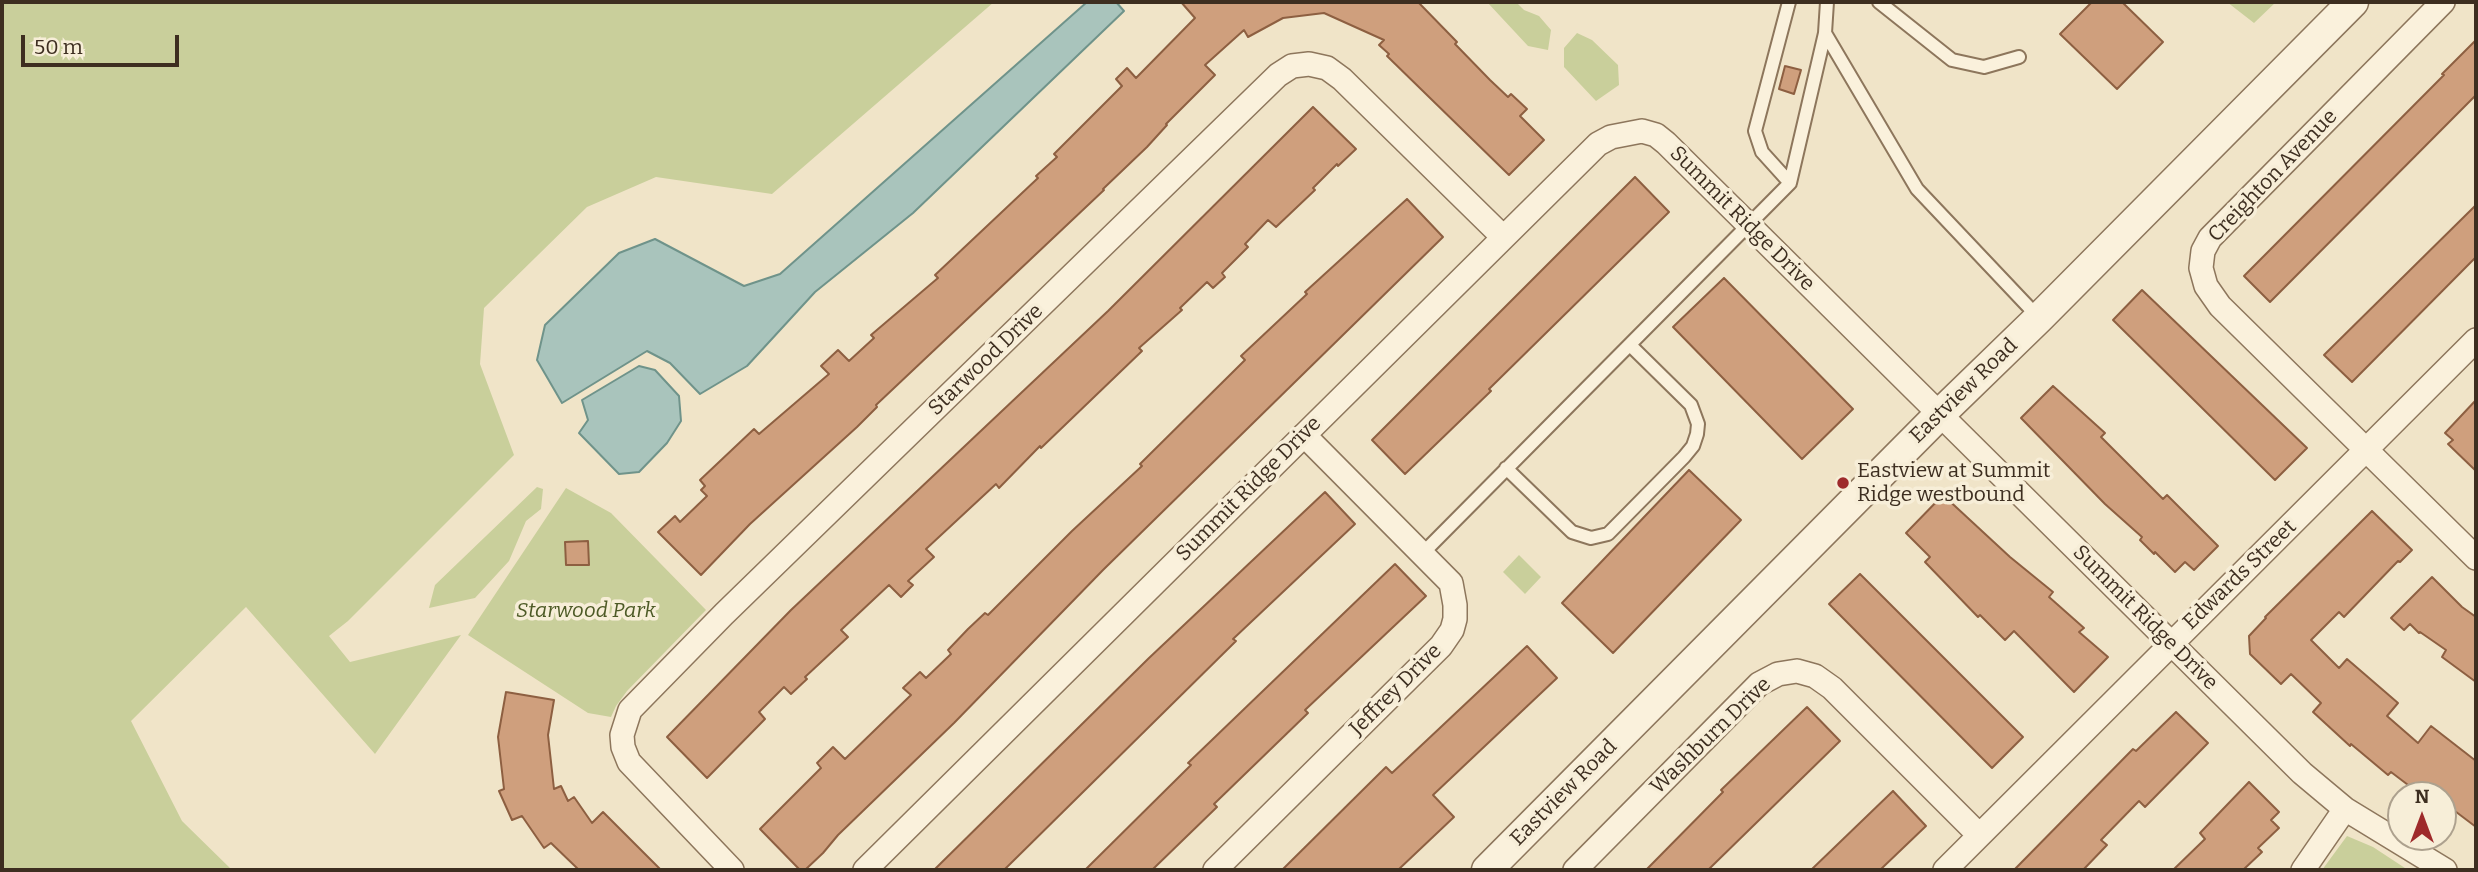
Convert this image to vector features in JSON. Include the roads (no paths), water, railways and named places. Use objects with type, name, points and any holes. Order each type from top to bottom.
[{"type":"street","name":"Eastview Road","points":[[1487,870],[2353,2]]},
{"type":"street","name":"Creighton Avenue","points":[[2443,2],[2210,238],[2203,251],[2201,268],[2206,286],[2220,306],[2476,558]]},
{"type":"street","name":"Starwood Drive","points":[[733,870],[629,762],[622,735],[629,709],[1278,75],[1292,66],[1309,64],[1327,68],[1503,237]]},
{"type":"street","name":"Summit Ridge Drive","points":[[865,870],[1598,144],[1611,136],[1642,131],[1656,135],[1666,143],[2302,773],[2345,809],[2445,870]]},
{"type":"street","name":"Edwards Street","points":[[1945,870],[2476,340]]},
{"type":"street","name":"Jeffrey Drive","points":[[1215,870],[1441,646],[1452,630],[1455,605],[1451,583],[1304,435]]},
{"type":"street","name":"Washburn Drive","points":[[1575,870],[1759,684],[1778,674],[1797,671],[1815,677],[1832,688],[1979,835]]},
{"type":"street","points":[[2303,870],[2345,809]]},
{"type":"lane","points":[[1789,2],[1755,131],[1762,152],[1790,183]]},
{"type":"lane","points":[[1423,553],[1790,183],[1825,33],[1827,2]]},
{"type":"lane","points":[[1879,2],[1952,60],[1984,67],[2019,57]]},
{"type":"lane","points":[[1825,33],[1917,189],[2039,318]]},
{"type":"lane","points":[[1506,468],[1572,532],[1591,538],[1608,534],[1684,457],[1693,446],[1697,434],[1698,424],[1691,405],[1630,345]]},
{"type":"water","points":[[1087,2],[1116,2],[1124,11],[913,213],[815,292],[747,366],[700,394],[670,363],[647,351],[562,403],[537,360],[545,325],[619,253],[655,239],[744,286],[780,274]]},
{"type":"water","points":[[639,366],[655,370],[679,396],[681,421],[667,443],[639,472],[619,474],[579,433],[588,420],[582,400]]},
{"type":"place","name":"Eastview at Summit Ridge westbound","points":[[1843,483]]},
{"type":"park label","name":"Starwood Park","points":[[586,611]]}]
